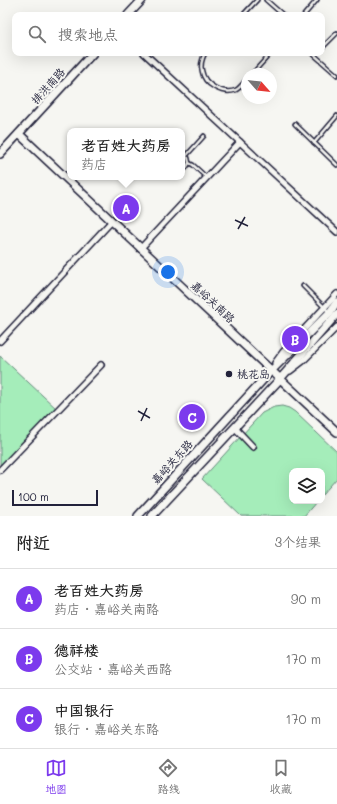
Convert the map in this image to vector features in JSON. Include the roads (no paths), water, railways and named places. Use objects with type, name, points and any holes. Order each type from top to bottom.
[{"type":"main road","points":[[131,12],[142,0]]},
{"type":"main road","name":"排洪南路","points":[[2,149],[18,134],[90,56]]},
{"type":"main road","name":"嘉峪关南路","points":[[18,134],[337,432]]},
{"type":"main road","points":[[333,312],[337,302]]},
{"type":"main road","name":"嘉峪关东路","points":[[138,516],[271,371],[333,312]]},
{"type":"main road","name":"嘉峪关东路","points":[[152,516],[280,379],[333,312]]},
{"type":"street","points":[[147,56],[337,231]]},
{"type":"street","points":[[140,249],[240,142]]},
{"type":"street","points":[[0,341],[111,222]]},
{"type":"street","points":[[333,312],[337,294]]},
{"type":"street","points":[[280,379],[303,361],[337,327]]},
{"type":"street","points":[[0,470],[101,365]]},
{"type":"street","points":[[234,428],[253,447]]},
{"type":"lane","points":[[246,12],[257,0]]},
{"type":"lane","points":[[266,0],[280,12]]},
{"type":"lane","points":[[307,12],[317,0]]},
{"type":"lane","points":[[325,45],[337,33]]},
{"type":"lane","points":[[204,56],[201,63],[201,70],[207,81],[213,87],[229,91],[237,90],[241,86]]},
{"type":"lane","points":[[257,68],[268,56]]},
{"type":"lane","points":[[317,56],[337,75]]},
{"type":"lane","points":[[314,143],[337,116]]},
{"type":"lane","points":[[295,124],[337,165]]},
{"type":"lane","points":[[204,136],[186,156],[189,163],[206,178]]},
{"type":"lane","points":[[185,168],[189,163]]},
{"type":"lane","points":[[303,286],[333,312]]},
{"type":"place","name":"老百姓大药房","points":[[126,208]]},
{"type":"place","name":"德祥楼","points":[[295,339]]},
{"type":"place","name":"桃花岛","points":[[229,374]]},
{"type":"place","name":"中国银行","points":[[192,417]]}]
